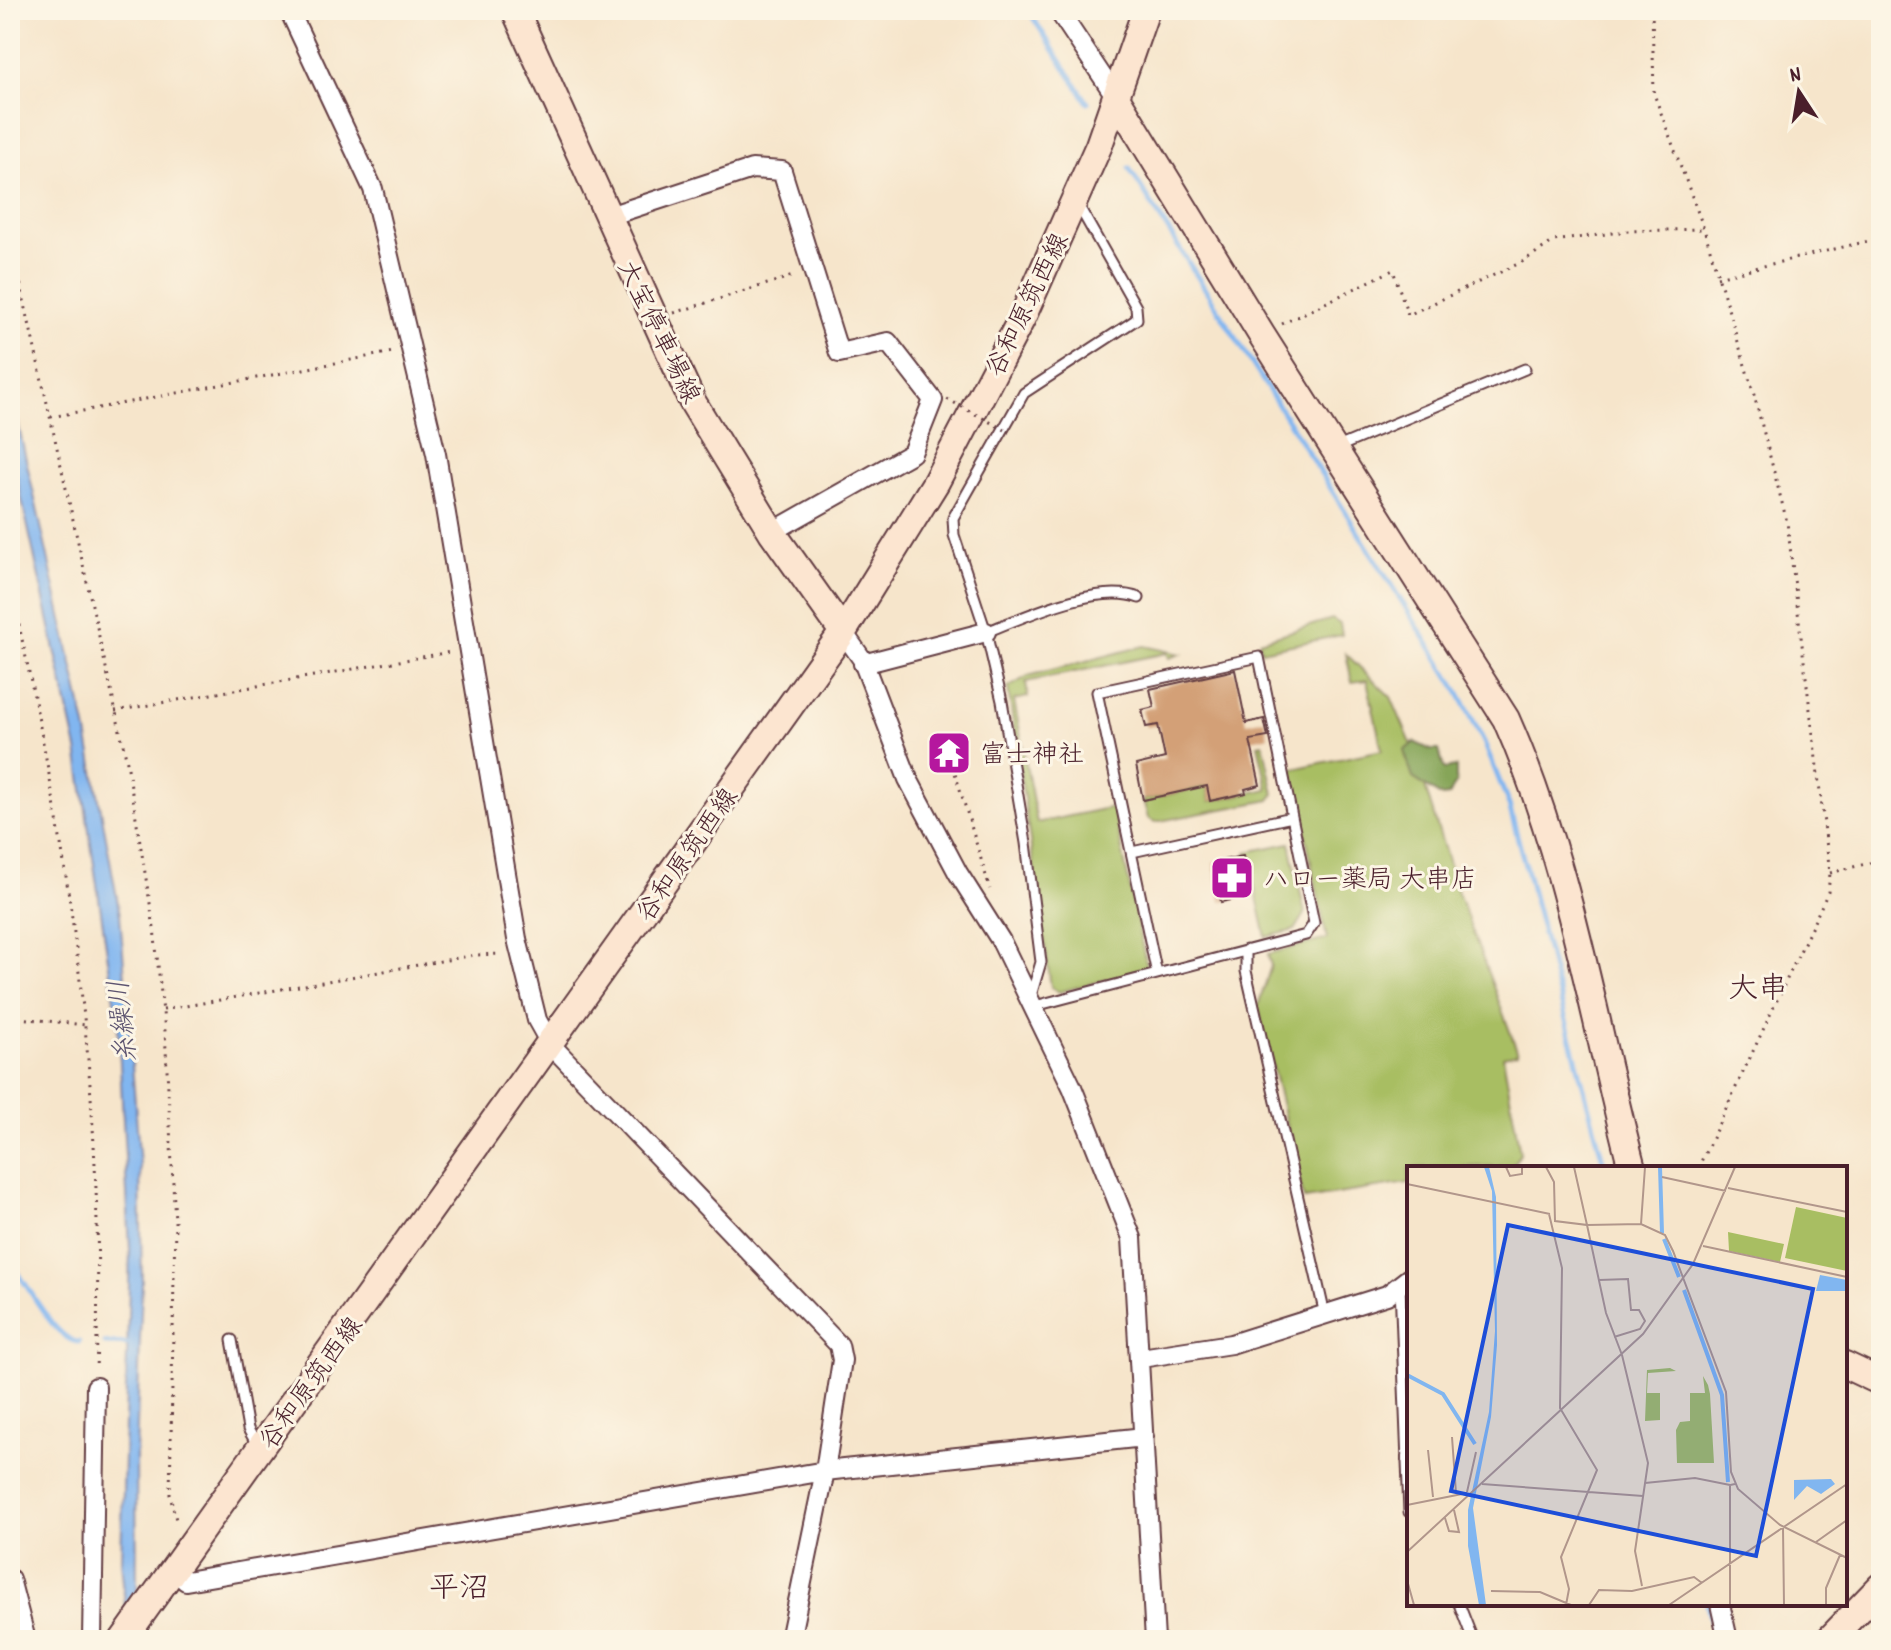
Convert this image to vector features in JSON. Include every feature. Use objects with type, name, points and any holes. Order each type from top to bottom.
[{"type":"main road","name":"大宝停車場線","points":[[515,10],[606,217],[692,401],[772,532],[843,632]]},
{"type":"main road","name":"谷和原筑西線","points":[[123,1640],[551,1045],[843,632],[936,482],[1022,318],[1075,200],[1146,10]]},
{"type":"main road","points":[[1116,97],[1261,334],[1506,719],[1531,774],[1552,843],[1632,1166]]},
{"type":"main road","points":[[1847,1366],[1881,1382]]},
{"type":"main road","points":[[1829,1640],[1881,1586]]},
{"type":"street","points":[[289,10],[373,189],[436,454],[520,951],[537,1020],[551,1045],[839,1345],[842,1360],[825,1471],[790,1640]]},
{"type":"street","points":[[1058,10],[1116,97]]},
{"type":"street","points":[[606,217],[752,169],[782,171],[839,353],[888,342],[933,400],[912,453],[772,532]]},
{"type":"street","points":[[843,632],[863,664],[895,753],[958,873],[1001,941],[1072,1087],[1132,1238],[1155,1640]]},
{"type":"street","points":[[863,664],[986,632]]},
{"type":"street","points":[[1141,1358],[1231,1344],[1387,1295],[1404,1282]]},
{"type":"street","points":[[92,1640],[96,1387]]},
{"type":"street","points":[[175,1571],[186,1581],[825,1471],[1144,1437]]},
{"type":"street","points":[[10,1579],[26,1640]]},
{"type":"street","points":[[1720,1606],[1728,1640]]},
{"type":"lane","points":[[1075,200],[1136,307],[1137,319],[1039,380],[1024,393],[953,518],[954,535],[986,632],[1002,701],[1026,843],[1041,962],[1030,1004],[1157,974],[1306,935],[1314,923],[1259,657],[1097,692],[1157,974]]},
{"type":"lane","points":[[1334,448],[1525,369]]},
{"type":"lane","points":[[986,632],[1033,612],[1127,593],[1139,598]]},
{"type":"lane","points":[[1132,852],[1292,817]]},
{"type":"lane","points":[[1246,950],[1246,971],[1325,1315]]},
{"type":"lane","points":[[1404,1282],[1407,1420]]},
{"type":"lane","points":[[232,1340],[248,1429],[261,1450]]},
{"type":"lane","points":[[1460,1606],[1473,1640]]},
{"type":"path","points":[[1652,10],[1654,94],[1704,229],[1754,395],[1787,522],[1830,873],[1828,892],[1699,1166]]},
{"type":"path","points":[[1261,334],[1393,270],[1408,315],[1522,262],[1554,241],[1628,231],[1704,229]]},
{"type":"path","points":[[10,237],[115,711],[147,879],[163,1010],[175,1222],[170,1495],[179,1528],[195,1543]]},
{"type":"path","points":[[1717,277],[1881,238]]},
{"type":"path","points":[[653,319],[812,271]]},
{"type":"path","points":[[51,417],[412,348]]},
{"type":"path","points":[[947,399],[1005,430]]},
{"type":"path","points":[[10,585],[64,848],[87,1025],[100,1220],[96,1387]]},
{"type":"path","points":[[115,711],[431,654],[469,651]]},
{"type":"path","points":[[953,766],[993,901]]},
{"type":"path","points":[[1830,873],[1881,860]]},
{"type":"path","points":[[163,1010],[475,955],[520,951]]},
{"type":"path","points":[[10,1017],[87,1025]]},
{"type":"green space","points":[[1332,619],[1340,624],[1342,635],[1261,651],[1259,641]]},
{"type":"green space","points":[[1144,646],[1181,654],[1169,658],[1167,653],[1026,682],[1028,697],[1014,700],[1037,823],[1113,807],[1147,969],[1059,992],[1051,987],[1008,688],[1028,676]]},
{"type":"green space","points":[[1346,654],[1391,697],[1413,748],[1457,890],[1518,1053],[1503,1056],[1520,1153],[1512,1166],[1407,1166],[1407,1183],[1304,1199],[1258,1006],[1271,966],[1268,954],[1327,939],[1292,769],[1382,750],[1367,680],[1352,682]]},
{"type":"green space","points":[[1414,742],[1431,750],[1439,750],[1444,769],[1456,767],[1456,782],[1449,796],[1442,797],[1413,778],[1404,751]]},
{"type":"green space","points":[[1263,743],[1274,794],[1270,800],[1155,822],[1148,818],[1143,800],[1207,786],[1210,801],[1268,789],[1258,744]]},
{"type":"green space","points":[[1290,843],[1305,914],[1295,930],[1266,937],[1247,852]]},
{"type":"water","name":"糸繰川","points":[[10,388],[86,727],[120,915],[140,1165],[142,1283],[136,1455],[137,1595],[146,1640],[128,1640],[121,1560],[130,1249],[118,1027],[77,749],[10,446]]},
{"type":"building","points":[[1235,670],[1246,723],[1264,719],[1268,737],[1250,740],[1260,785],[1245,789],[1246,793],[1210,801],[1207,786],[1143,800],[1136,765],[1165,758],[1158,725],[1146,727],[1142,710],[1154,707],[1150,689]]},
{"type":"building","points":[[1243,856],[1251,896],[1221,902],[1213,862]]},
{"type":"waterway","points":[[1028,10],[1088,103]]},
{"type":"waterway","points":[[1129,168],[1458,691],[1484,742],[1509,805],[1604,1166]]},
{"type":"waterway","points":[[10,1262],[51,1322],[60,1332],[79,1342]]},
{"type":"waterway","points":[[105,1343],[132,1344]]},
{"type":"waterway","points":[[1707,1606],[1715,1640]]},
{"type":"place","name":"富士神社","points":[[949,753]]},
{"type":"place","name":"ハロー薬局 大串店","points":[[1232,878]]},
{"type":"district","name":"大串","points":[[1758,987]]},
{"type":"district","name":"平沼","points":[[459,1587]]}]
